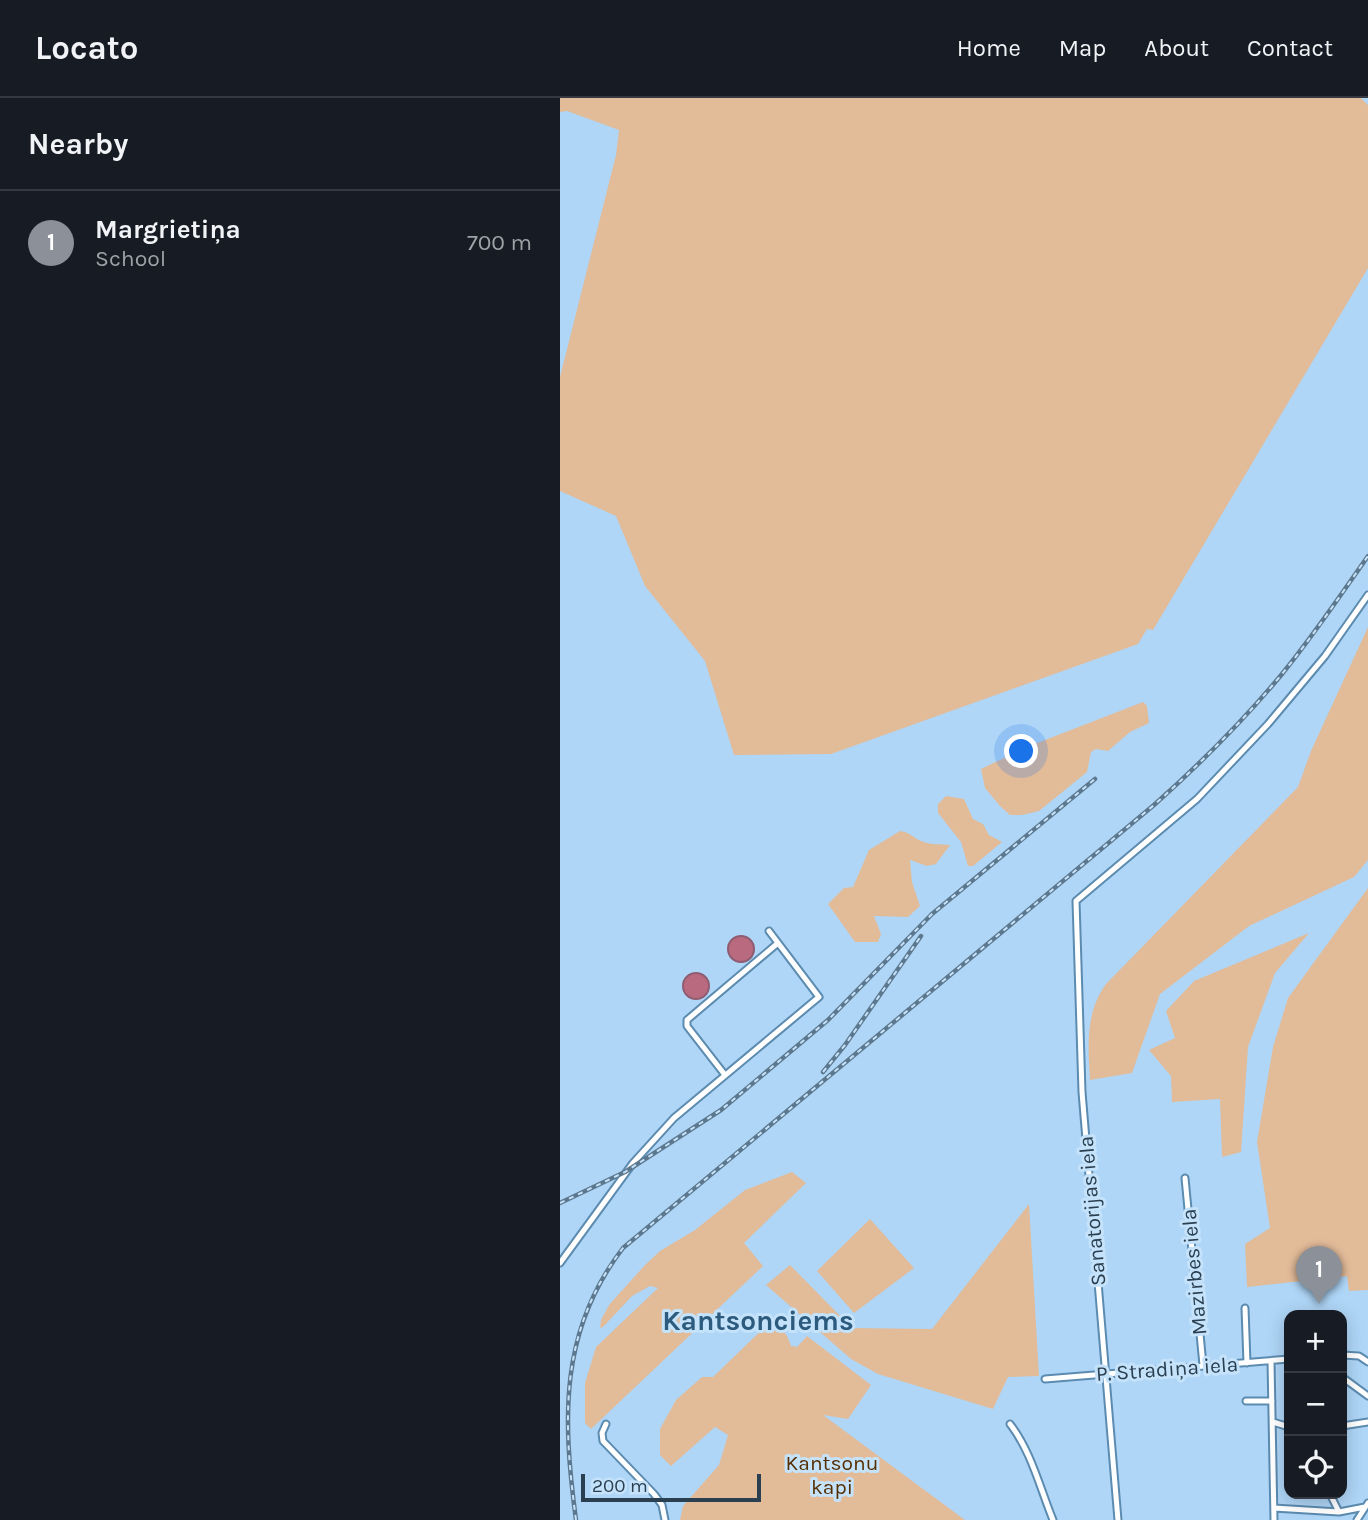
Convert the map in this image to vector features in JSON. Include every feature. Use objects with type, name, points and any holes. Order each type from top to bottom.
[{"type":"street","name":"Sanatorijas iela","points":[[1118,1520],[1082,1092],[1076,901],[1197,799],[1268,724],[1325,656],[1368,595]]},
{"type":"street","points":[[560,1262],[608,1194],[674,1118],[819,997],[769,931]]},
{"type":"street","points":[[725,1075],[687,1026],[687,1020],[778,943]]},
{"type":"street","name":"Mazirbes iela","points":[[1185,1178],[1203,1365]]},
{"type":"street","points":[[1245,1308],[1247,1363]]},
{"type":"street","points":[[1347,1355],[1359,1356],[1368,1362]]},
{"type":"street","name":"P. Stradiņa iela","points":[[1045,1379],[1284,1360]]},
{"type":"street","points":[[1271,1361],[1274,1520]]},
{"type":"street","points":[[1347,1381],[1368,1396]]},
{"type":"street","points":[[1246,1401],[1272,1401]]},
{"type":"street","points":[[1273,1422],[1284,1425]]},
{"type":"street","points":[[606,1424],[602,1433],[603,1441],[662,1504],[665,1520]]},
{"type":"street","points":[[1010,1424],[1029,1459],[1053,1520]]},
{"type":"street","points":[[1347,1426],[1367,1424]]},
{"type":"street","points":[[1332,1499],[1339,1512]]},
{"type":"street","points":[[1275,1508],[1339,1512],[1366,1505]]},
{"type":"street","points":[[1357,1520],[1366,1505]]},
{"type":"green space","points":[[560,98],[1361,98],[1368,105],[1368,268],[1153,630],[1147,629],[1138,644],[831,754],[734,755],[705,661],[645,586],[616,516],[560,491],[560,377],[616,155],[619,130],[567,111],[560,112]]},
{"type":"green space","points":[[1368,627],[1368,860],[1354,877],[1249,926],[1160,994],[1132,1073],[1090,1080],[1089,1030],[1099,995],[1106,984],[1298,787],[1311,751]]},
{"type":"green space","points":[[1143,702],[1147,706],[1149,723],[1130,732],[1108,751],[1096,749],[1091,752],[1087,772],[1039,811],[1010,815],[985,788],[981,769],[1027,747]]},
{"type":"green space","points":[[946,796],[964,799],[973,819],[983,824],[989,835],[1002,842],[973,866],[968,866],[961,842],[938,813],[938,804]]},
{"type":"green space","points":[[900,831],[924,842],[950,845],[936,864],[927,866],[910,860],[912,882],[920,906],[908,917],[874,916],[881,934],[878,942],[855,942],[828,904],[844,888],[853,887],[869,850]]},
{"type":"green space","points":[[1368,888],[1368,1290],[1349,1291],[1347,1276],[1247,1287],[1245,1244],[1270,1228],[1257,1142],[1273,1047],[1288,998]]},
{"type":"green space","points":[[1309,933],[1275,973],[1248,1047],[1241,1152],[1222,1157],[1220,1099],[1172,1102],[1171,1076],[1149,1050],[1175,1038],[1166,1011],[1194,981]]},
{"type":"green space","points":[[792,1172],[806,1183],[744,1243],[763,1266],[591,1429],[585,1423],[585,1383],[596,1347],[658,1288],[650,1286],[632,1296],[600,1328],[609,1305],[660,1251],[695,1230],[745,1190]]},
{"type":"green space","points":[[1029,1204],[1039,1376],[1008,1377],[993,1409],[878,1374],[851,1359],[766,1285],[790,1265],[852,1328],[932,1329]]},
{"type":"green space","points":[[870,1219],[914,1268],[854,1313],[817,1271]]},
{"type":"green space","name":"Kantsonu kapi","points":[[768,1324],[783,1331],[791,1346],[797,1347],[807,1336],[871,1385],[848,1419],[823,1415],[965,1520],[680,1520],[683,1506],[719,1465],[728,1435],[715,1427],[671,1466],[660,1455],[660,1429],[676,1400],[702,1377],[713,1377]]},
{"type":"shaded area","points":[[741,936],[750,940],[754,949],[750,958],[741,962],[732,958],[728,949],[732,940]]},
{"type":"shaded area","points":[[696,973],[705,977],[709,986],[705,995],[696,999],[687,995],[683,986],[687,977]]},
{"type":"railway","points":[[576,1520],[569,1445],[571,1376],[587,1310],[602,1279],[623,1248],[1171,790],[1282,674],[1368,556]]},
{"type":"railway","points":[[560,1203],[625,1172],[721,1110],[828,1020],[932,914],[1095,779]]},
{"type":"railway","points":[[823,1072],[921,936]]},
{"type":"place","name":"Margrietiņa","points":[[1319,1304]]},
{"type":"district","name":"Kantsonciems","points":[[758,1320]]}]
